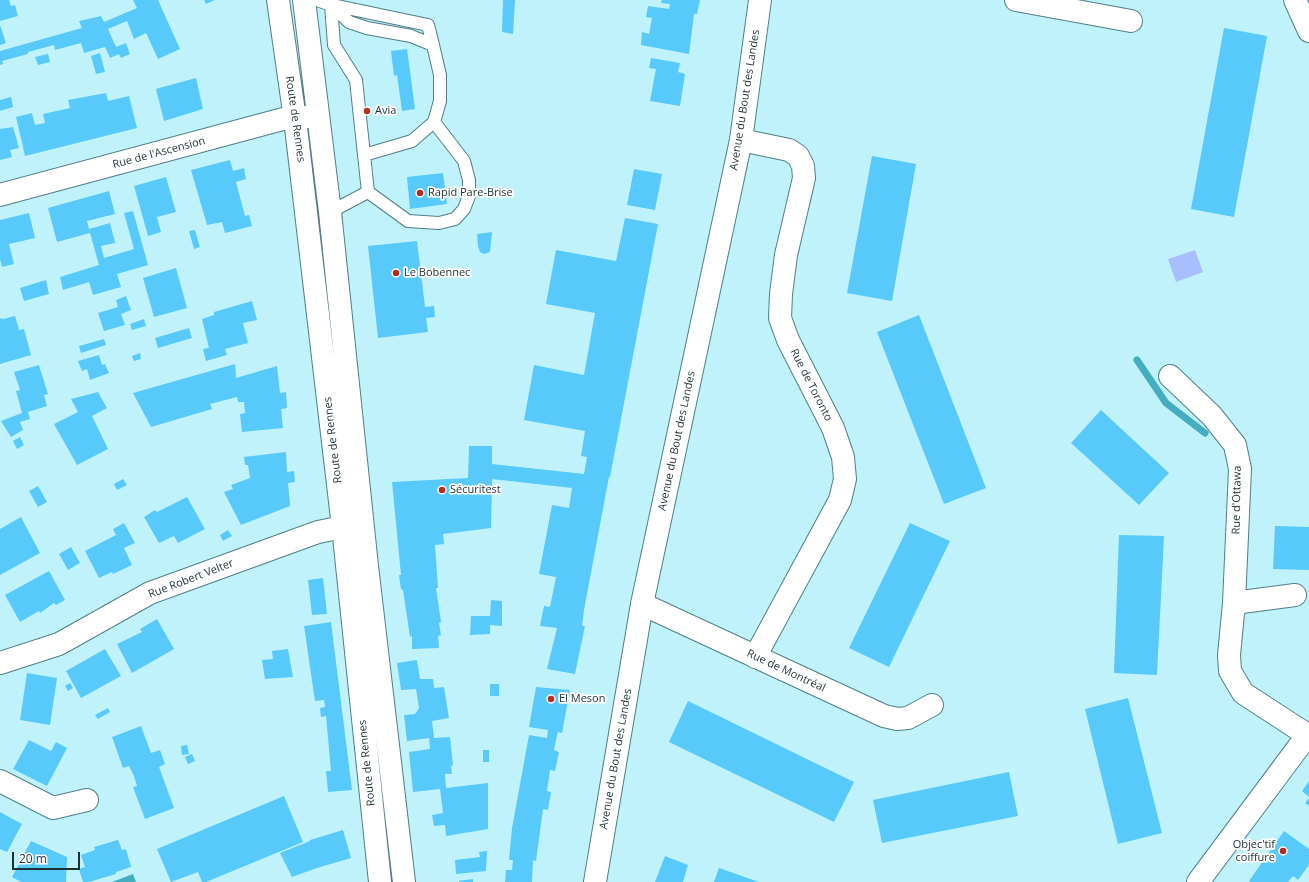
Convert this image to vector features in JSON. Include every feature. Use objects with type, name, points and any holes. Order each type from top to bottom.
[{"type":"street","name":"Route de Rennes","points":[[278,0],[295,119],[343,527],[380,882]]},
{"type":"street","name":"Route de Rennes","points":[[304,0],[330,212],[367,566],[404,882]]},
{"type":"street","name":"Avenue du Bout des Landes","points":[[595,882],[642,604],[741,140],[760,0]]},
{"type":"street","points":[[1016,0],[1131,21]]},
{"type":"street","points":[[1295,0],[1309,31]]},
{"type":"street","name":"Rue de l'Ascension","points":[[0,195],[283,119],[318,116]]},
{"type":"street","name":"Rue de Toronto","points":[[741,140],[789,150],[798,156],[803,166],[804,178],[786,255],[781,294],[780,318],[788,340],[833,428],[843,457],[845,479],[840,500],[756,657]]},
{"type":"street","name":"Rue d'Ottawa","points":[[1170,376],[1212,416],[1235,445],[1240,468],[1234,602],[1229,655],[1230,671],[1243,693],[1309,735]]},
{"type":"street","name":"Rue Robert Velter","points":[[0,663],[59,644],[150,593],[318,532],[343,527]]},
{"type":"street","points":[[1234,602],[1295,595]]},
{"type":"street","name":"Rue de Montréal","points":[[642,604],[884,716],[897,719],[908,718],[932,705]]},
{"type":"street","points":[[1198,882],[1309,735]]},
{"type":"street","points":[[0,781],[53,808],[87,800]]},
{"type":"lane","points":[[317,0],[331,5],[428,25],[440,75],[440,101],[434,122],[412,141],[364,155]]},
{"type":"lane","points":[[331,5],[349,22],[367,28],[411,36],[433,45]]},
{"type":"lane","points":[[331,5],[334,45],[356,80],[368,192],[408,221],[439,223],[455,219],[464,209],[469,196],[469,180],[464,161],[434,122]]},
{"type":"lane","points":[[330,212],[368,192]]},
{"type":"shaded area","points":[[1195,250],[1203,272],[1176,282],[1168,259]]},
{"type":"shaded area","points":[[133,874],[136,882],[112,882]]},
{"type":"building","points":[[0,0],[9,0],[11,6],[15,5],[18,16],[0,21]]},
{"type":"building","points":[[133,0],[158,0],[180,49],[158,59],[146,33],[134,39],[127,21],[108,29],[116,47],[126,43],[130,54],[121,58],[119,54],[110,58],[105,47],[84,53],[81,43],[55,50],[54,45],[28,52],[28,54],[2,61],[3,64],[0,65],[0,51],[82,28],[79,21],[101,16],[104,22],[137,8]]},
{"type":"building","points":[[204,0],[215,0],[206,4]]},
{"type":"building","points":[[503,0],[515,0],[513,34],[502,32]]},
{"type":"building","points":[[662,0],[700,0],[697,14],[694,14],[689,54],[641,45],[642,32],[649,34],[652,18],[646,17],[648,6],[669,9],[670,4],[661,3]]},
{"type":"building","points":[[0,25],[6,43],[0,45]]},
{"type":"building","points":[[1224,28],[1267,36],[1234,217],[1191,209]]},
{"type":"building","points":[[407,49],[415,109],[402,111],[397,75],[394,76],[391,51]]},
{"type":"building","points":[[100,53],[105,72],[96,74],[91,56]]},
{"type":"building","points":[[48,54],[50,62],[38,65],[35,57]]},
{"type":"building","points":[[651,58],[680,63],[678,72],[685,74],[680,106],[650,101],[656,69],[649,68]]},
{"type":"building","points":[[196,78],[203,109],[164,121],[156,89]]},
{"type":"building","points":[[106,93],[108,101],[129,96],[137,128],[25,156],[16,117],[32,113],[35,125],[45,123],[43,114],[70,108],[68,100]]},
{"type":"building","points":[[11,97],[13,107],[0,111],[0,100]]},
{"type":"building","points":[[13,127],[19,148],[10,150],[12,157],[0,160],[0,129]]},
{"type":"building","points":[[872,156],[916,164],[892,301],[847,293]]},
{"type":"building","points":[[230,160],[233,171],[244,168],[246,179],[236,182],[245,216],[249,215],[252,226],[225,233],[222,222],[207,225],[191,170]]},
{"type":"building","points":[[634,169],[662,174],[655,210],[627,205]]},
{"type":"building","points":[[443,173],[447,204],[410,209],[407,177]]},
{"type":"building","points":[[166,177],[176,212],[157,217],[161,232],[148,236],[134,186]]},
{"type":"building","points":[[109,191],[115,214],[87,221],[89,229],[110,223],[115,243],[101,246],[104,258],[134,249],[124,213],[133,211],[148,265],[117,274],[121,287],[93,295],[89,282],[63,290],[60,277],[99,265],[90,233],[57,242],[48,208]]},
{"type":"building","points":[[29,213],[35,238],[9,244],[14,264],[2,267],[0,259],[0,220]]},
{"type":"building","points":[[625,218],[658,224],[584,610],[582,626],[585,626],[575,674],[547,669],[557,628],[540,626],[544,606],[550,607],[556,577],[539,574],[552,505],[569,508],[572,488],[492,479],[491,528],[443,534],[444,544],[435,545],[438,588],[436,588],[441,622],[439,623],[441,635],[438,636],[439,648],[412,649],[412,636],[410,637],[403,590],[401,589],[399,575],[401,575],[392,482],[468,478],[469,446],[492,446],[492,464],[584,474],[587,457],[581,456],[585,431],[524,420],[534,365],[584,375],[595,313],[546,304],[556,250],[616,261]]},
{"type":"building","points":[[195,230],[200,247],[194,249],[189,231]]},
{"type":"building","points":[[492,232],[490,252],[484,254],[480,252],[477,234]]},
{"type":"building","name":"Le Bobennec","points":[[417,241],[425,307],[434,306],[435,317],[426,318],[428,332],[378,338],[368,246]]},
{"type":"building","points":[[176,268],[187,308],[154,317],[143,278]]},
{"type":"building","points":[[46,280],[49,294],[24,301],[20,288]]},
{"type":"building","points":[[126,296],[131,310],[121,314],[125,325],[104,331],[98,313],[118,307],[116,300]]},
{"type":"building","points":[[252,301],[257,320],[243,323],[248,343],[225,349],[227,355],[206,361],[203,349],[209,348],[202,319],[214,315],[214,312]]},
{"type":"building","points":[[919,315],[986,488],[944,504],[877,332]]},
{"type":"building","points":[[15,316],[19,330],[24,329],[31,355],[0,364],[0,318],[3,319]]},
{"type":"building","points":[[144,319],[146,326],[132,330],[130,324]]},
{"type":"building","points":[[189,328],[192,338],[158,348],[155,338]]},
{"type":"building","points":[[104,339],[106,345],[81,353],[79,346]]},
{"type":"building","points":[[140,353],[141,359],[134,361],[132,356]]},
{"type":"building","points":[[99,355],[102,365],[105,364],[109,373],[90,380],[87,369],[82,371],[78,361]]},
{"type":"building","points":[[235,364],[236,378],[277,366],[280,393],[286,392],[287,408],[281,409],[283,428],[242,432],[240,414],[245,413],[244,402],[238,402],[237,397],[210,404],[212,409],[151,427],[133,393]]},
{"type":"building","points":[[39,365],[48,394],[44,395],[47,406],[28,412],[30,419],[20,422],[23,430],[11,437],[1,421],[22,413],[16,391],[20,390],[14,372]]},
{"type":"building","points":[[98,392],[107,408],[92,416],[108,449],[77,465],[54,424],[78,412],[71,399]]},
{"type":"building","points":[[1101,410],[1169,473],[1139,505],[1071,443]]},
{"type":"building","points":[[20,437],[24,445],[17,449],[13,441]]},
{"type":"building","points":[[286,452],[287,472],[294,471],[295,482],[288,483],[290,506],[241,525],[224,492],[233,489],[231,485],[250,478],[248,465],[245,465],[244,457]]},
{"type":"building","points":[[123,479],[127,485],[117,490],[114,484]]},
{"type":"building","points":[[38,486],[47,502],[38,507],[29,491]]},
{"type":"building","points":[[187,497],[205,529],[178,543],[174,536],[159,543],[144,517],[155,510],[157,512]]},
{"type":"building","points":[[21,517],[40,553],[0,575],[0,529]]},
{"type":"building","points":[[124,523],[135,543],[124,548],[132,565],[113,574],[112,572],[99,578],[85,551],[116,535],[113,529]]},
{"type":"building","points":[[910,523],[950,541],[889,667],[849,648]]},
{"type":"building","points":[[1275,526],[1309,527],[1309,570],[1273,569]]},
{"type":"building","points":[[228,530],[232,536],[223,541],[220,535]]},
{"type":"building","points":[[1119,535],[1164,536],[1157,675],[1114,673]]},
{"type":"building","points":[[71,547],[80,563],[68,570],[59,554]]},
{"type":"building","points":[[49,571],[65,600],[56,605],[54,603],[40,613],[39,611],[20,622],[5,595]]},
{"type":"building","points":[[323,578],[327,614],[312,615],[308,580]]},
{"type":"building","points":[[491,600],[502,601],[502,626],[490,625],[490,634],[470,635],[471,616],[490,616]]},
{"type":"building","points":[[157,619],[174,649],[132,673],[117,644],[142,632],[140,629]]},
{"type":"building","points":[[331,622],[352,790],[328,792],[326,771],[331,771],[326,716],[321,717],[320,708],[325,707],[324,700],[315,701],[304,626]]},
{"type":"building","points":[[105,649],[121,676],[81,698],[66,671]]},
{"type":"building","points":[[288,649],[293,677],[265,679],[262,660],[273,659],[272,651]]},
{"type":"building","points":[[417,660],[420,679],[433,679],[434,688],[444,687],[449,718],[432,721],[434,738],[450,737],[453,765],[451,766],[452,774],[445,774],[446,788],[488,783],[488,829],[446,836],[445,825],[434,826],[432,815],[443,813],[440,789],[413,792],[409,752],[430,749],[429,738],[407,741],[404,715],[415,714],[419,708],[416,689],[401,690],[397,663]]},
{"type":"building","points":[[27,673],[57,678],[50,725],[20,720]]},
{"type":"building","points":[[70,683],[73,688],[68,691],[65,686]]},
{"type":"building","points":[[490,684],[499,684],[499,696],[490,696]]},
{"type":"building","points":[[536,687],[570,690],[562,733],[558,732],[554,750],[559,752],[555,771],[550,770],[547,791],[551,792],[548,810],[543,809],[536,861],[533,860],[532,882],[505,882],[506,870],[512,870],[513,860],[509,860],[512,828],[529,735],[547,738],[548,730],[529,727]]},
{"type":"building","points":[[1128,698],[1162,833],[1118,844],[1085,709]]},
{"type":"building","points":[[688,701],[854,782],[834,822],[669,742]]},
{"type":"building","points":[[108,708],[110,712],[98,719],[95,715]]},
{"type":"building","points":[[141,726],[151,753],[160,750],[165,764],[159,767],[174,808],[145,819],[133,787],[137,786],[134,776],[129,766],[123,768],[112,737]]},
{"type":"building","points":[[29,740],[51,751],[56,742],[67,748],[47,786],[13,769]]},
{"type":"building","points":[[187,745],[189,754],[182,755],[181,746]]},
{"type":"building","points":[[483,750],[489,750],[489,762],[483,762]]},
{"type":"building","points":[[192,754],[195,761],[188,764],[185,757]]},
{"type":"building","points":[[1009,772],[1018,816],[882,843],[873,800]]},
{"type":"building","points":[[1309,781],[1309,797],[1302,791]]},
{"type":"building","points":[[284,796],[303,842],[206,882],[202,882],[198,872],[171,882],[157,849]]},
{"type":"building","points":[[1309,798],[1309,806],[1305,803]]},
{"type":"building","points":[[0,812],[22,824],[7,852],[0,849]]},
{"type":"building","points":[[343,830],[351,858],[292,877],[280,853],[310,840]]},
{"type":"building","points":[[1284,831],[1309,849],[1309,865],[1298,880],[1293,876],[1288,882],[1250,882],[1249,881]]},
{"type":"building","points":[[118,840],[122,850],[126,849],[131,867],[116,872],[116,874],[89,882],[83,882],[79,869],[85,867],[81,855],[95,850],[94,847]]},
{"type":"building","points":[[31,841],[67,857],[66,882],[21,882],[12,877]]},
{"type":"building","points":[[487,851],[486,871],[456,874],[455,860],[480,857],[479,852]]},
{"type":"building","points":[[665,856],[688,865],[683,882],[655,882]]},
{"type":"building","points":[[719,868],[759,882],[714,882]]},
{"type":"building","points":[[473,879],[473,882],[459,882],[459,881]]},
{"type":"waterway","points":[[1137,360],[1166,403],[1205,433]]},
{"type":"place","name":"Avia","points":[[367,111]]},
{"type":"place","name":"Rapid Pare-Brise","points":[[420,193]]},
{"type":"place","name":"Le Bobennec","points":[[396,273]]},
{"type":"place","name":"Sécuritest","points":[[442,490]]},
{"type":"place","name":"El Meson","points":[[551,699]]},
{"type":"place","name":"Objec'tif coiffure","points":[[1283,851]]}]
